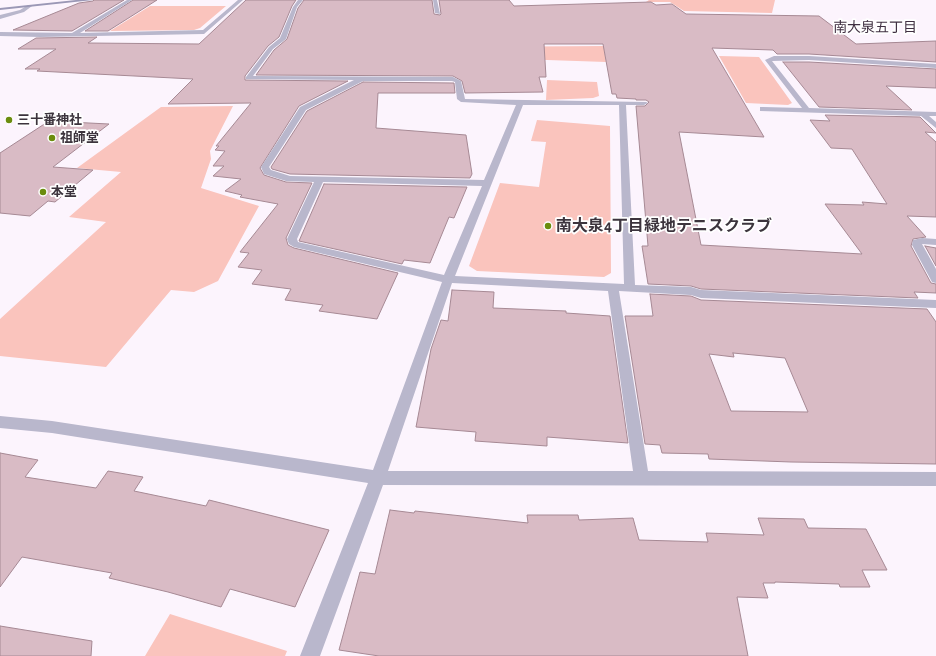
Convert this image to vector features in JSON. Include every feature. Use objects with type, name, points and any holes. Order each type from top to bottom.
[{"type":"main road","points":[[0,9],[91,0]]},
{"type":"street","points":[[73,35],[130,0]]},
{"type":"street","points":[[0,34],[73,35],[204,32],[241,0]]},
{"type":"street","points":[[301,0],[295,7],[283,40],[271,48],[248,78],[453,79],[458,81],[460,98],[463,100],[520,103],[644,103]]},
{"type":"street","points":[[435,0],[438,13]]},
{"type":"street","points":[[0,17],[30,6]]},
{"type":"street","points":[[807,110],[768,60],[774,58],[809,58],[936,66]]},
{"type":"street","points":[[361,79],[360,81],[303,109],[265,169],[267,172],[284,178],[488,183]]},
{"type":"street","points":[[310,656],[378,478],[448,279],[520,103]]},
{"type":"street","points":[[622,103],[630,288]]},
{"type":"street","points":[[763,109],[936,114]]},
{"type":"street","points":[[923,114],[936,126]]},
{"type":"street","points":[[320,179],[292,239],[294,244],[448,279],[691,291],[701,294],[936,304]]},
{"type":"street","points":[[936,242],[922,241],[917,242],[917,245],[936,279]]},
{"type":"street","points":[[613,288],[642,479]]},
{"type":"street","points":[[0,422],[52,427],[378,478],[936,479]]},
{"type":"shaded area","points":[[649,0],[775,0],[772,13],[684,11],[670,2],[646,2]]},
{"type":"shaded area","points":[[150,6],[226,6],[200,28],[194,30],[110,31]]},
{"type":"shaded area","points":[[604,46],[606,62],[459,57],[458,47]]},
{"type":"shaded area","points":[[719,56],[759,57],[792,103],[788,105],[746,103]]},
{"type":"shaded area","points":[[547,80],[597,82],[599,96],[593,98],[546,100]]},
{"type":"shaded area","points":[[233,106],[210,151],[211,159],[201,188],[259,206],[218,281],[194,292],[171,290],[106,367],[0,356],[0,319],[106,222],[69,217],[121,172],[77,168],[161,107]]},
{"type":"shaded area","name":"南大泉4丁目緑地テニスクラブ","points":[[537,120],[610,126],[611,273],[604,277],[477,271],[469,266],[500,183],[539,187],[546,142],[531,141]]},
{"type":"shaded area","points":[[170,614],[287,651],[285,656],[145,656]]},
{"type":"building","points":[[94,0],[124,0],[72,31],[13,30],[79,3]]},
{"type":"building","points":[[133,0],[157,0],[108,31],[85,31]]},
{"type":"building","points":[[246,0],[296,0],[279,37],[268,46],[245,76],[245,80],[348,81],[299,106],[260,168],[264,175],[286,182],[312,183],[286,238],[288,245],[294,248],[398,273],[377,319],[319,311],[323,305],[285,300],[291,289],[252,284],[262,270],[238,267],[249,253],[240,252],[278,204],[240,197],[242,195],[225,191],[241,179],[213,176],[224,166],[213,166],[225,151],[215,150],[219,146],[216,146],[251,103],[168,104],[193,79],[37,71],[40,69],[25,69],[56,49],[18,49],[36,38],[97,37],[88,43],[199,44]]},
{"type":"building","points":[[304,0],[432,0],[434,14],[440,15],[439,0],[509,0],[514,6],[651,2],[656,5],[672,4],[686,14],[819,16],[856,44],[936,41],[936,62],[809,54],[777,54],[773,50],[712,48],[764,137],[679,132],[701,245],[862,254],[825,204],[864,205],[862,202],[887,204],[852,149],[831,148],[810,120],[830,121],[825,115],[920,117],[936,133],[925,132],[936,142],[936,217],[907,216],[926,237],[913,239],[911,246],[931,283],[936,284],[936,293],[914,292],[918,298],[701,289],[691,286],[648,284],[642,246],[648,246],[636,106],[645,106],[649,102],[646,100],[617,98],[616,94],[612,94],[603,44],[544,44],[546,77],[539,77],[543,92],[465,93],[462,81],[453,76],[256,75],[274,50],[287,39],[298,8]]},
{"type":"building","points":[[783,62],[936,69],[936,88],[886,86],[912,110],[819,107]]},
{"type":"building","points":[[363,82],[454,83],[455,93],[378,93],[376,128],[466,135],[472,174],[470,178],[290,174],[272,169],[271,167],[307,111]]},
{"type":"building","points":[[49,121],[109,124],[53,167],[93,170],[55,202],[48,201],[30,216],[0,213],[0,153]]},
{"type":"building","points":[[324,184],[467,187],[454,218],[449,217],[430,263],[404,260],[402,264],[299,241]]},
{"type":"building","points":[[925,246],[936,248],[936,266]]},
{"type":"building","points":[[452,290],[494,292],[493,308],[566,311],[566,313],[610,316],[628,443],[547,437],[547,446],[475,441],[476,432],[416,427],[431,349],[441,320],[448,321]]},
{"type":"building","points":[[650,294],[691,296],[701,300],[927,309],[936,322],[936,464],[709,459],[708,454],[662,453],[660,445],[645,444],[625,316],[653,316]],"holes":[[[733,353],[785,358],[808,412],[731,411],[709,354],[734,357]]]},
{"type":"building","points":[[0,453],[38,460],[25,477],[96,488],[108,471],[143,477],[134,491],[206,506],[209,500],[329,530],[295,607],[230,589],[221,607],[168,592],[109,578],[112,573],[22,557],[0,587]]},
{"type":"building","points":[[390,510],[414,513],[415,511],[528,523],[527,515],[578,515],[579,520],[633,518],[639,540],[708,542],[706,533],[764,535],[758,518],[804,519],[808,528],[866,529],[887,570],[862,570],[870,587],[840,587],[839,584],[775,582],[763,583],[768,598],[737,597],[748,656],[379,656],[339,650],[360,572],[375,574]]},
{"type":"building","points":[[0,626],[92,641],[91,656],[0,656]]},
{"type":"place","name":"三十番神社","points":[[9,120]]},
{"type":"place","name":"祖師堂","points":[[52,138]]},
{"type":"place","name":"本堂","points":[[43,192]]},
{"type":"place","name":"南大泉4丁目緑地テニスクラブ","points":[[548,226]]},
{"type":"district","name":"南大泉五丁目","points":[[875,28]]}]
